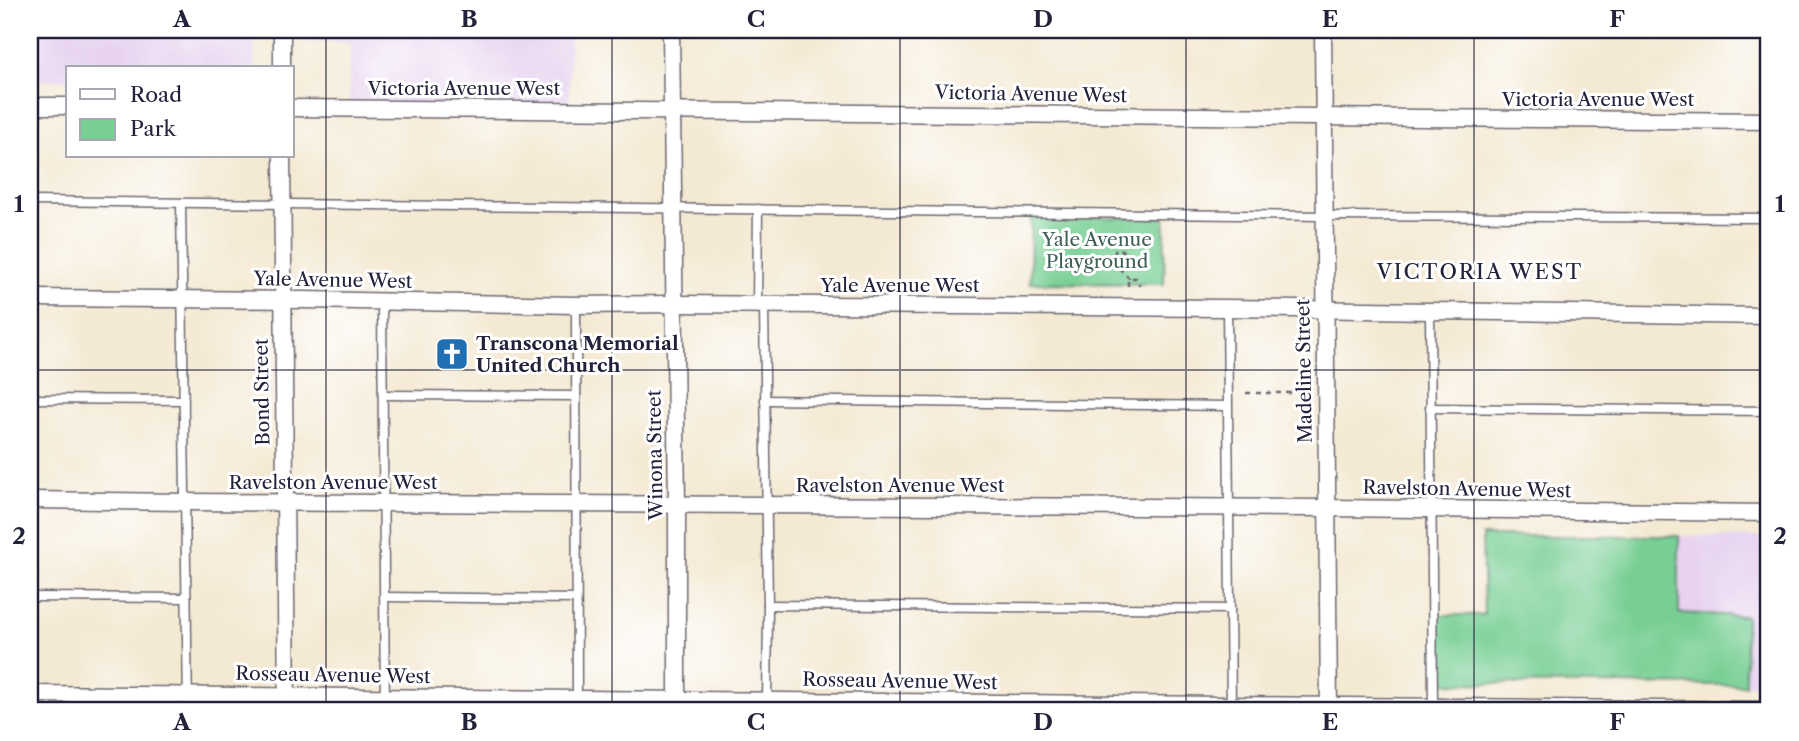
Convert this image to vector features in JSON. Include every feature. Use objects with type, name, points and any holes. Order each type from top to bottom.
[{"type":"street","points":[[282,30],[282,66]]},
{"type":"street","name":"Winona Street","points":[[671,30],[677,705]]},
{"type":"street","name":"Madeline Street","points":[[1323,30],[1329,709]]},
{"type":"street","points":[[30,106],[66,106]]},
{"type":"street","name":"Victoria Avenue West","points":[[294,108],[1769,121]]},
{"type":"street","name":"Bond Street","points":[[282,158],[286,704]]},
{"type":"street","name":"Yale Avenue West","points":[[30,298],[576,305],[1227,308],[1769,316]]},
{"type":"street","name":"Ravelston Avenue West","points":[[30,499],[1769,513]]},
{"type":"street","name":"Rosseau Avenue West","points":[[30,694],[188,703],[286,704],[1769,710]]},
{"type":"lane","points":[[30,201],[1324,216],[1769,218]]},
{"type":"lane","points":[[181,203],[188,703]]},
{"type":"lane","points":[[758,209],[765,401],[767,706]]},
{"type":"lane","points":[[382,301],[385,704]]},
{"type":"lane","points":[[576,305],[576,705]]},
{"type":"lane","points":[[1227,308],[1231,708]]},
{"type":"lane","points":[[1430,312],[1433,709]]},
{"type":"lane","points":[[383,395],[576,396]]},
{"type":"lane","points":[[30,399],[184,400]]},
{"type":"lane","points":[[765,401],[1227,406]]},
{"type":"lane","points":[[1430,408],[1769,411]]},
{"type":"lane","points":[[30,597],[186,598]]},
{"type":"lane","points":[[385,597],[576,599]]},
{"type":"lane","points":[[768,605],[1230,609]]},
{"type":"path","points":[[1119,261],[1121,270],[1130,279]]},
{"type":"path","points":[[1130,279],[1136,278],[1139,286]]},
{"type":"path","points":[[1128,286],[1130,279]]},
{"type":"path","points":[[1246,393],[1302,393]]},
{"type":"shaded area","points":[[30,30],[254,30],[255,66],[66,66],[66,80],[30,80]]},
{"type":"shaded area","points":[[302,30],[570,30],[569,105],[349,106],[350,42],[302,42]]},
{"type":"shaded area","points":[[1679,536],[1769,537],[1769,685],[1745,685],[1746,616],[1679,614]]},
{"type":"green space","name":"Yale Avenue Playground","points":[[1031,216],[1165,218],[1164,284],[1030,283]]},
{"type":"green space","points":[[1482,536],[1679,536],[1679,613],[1746,616],[1745,685],[1439,683],[1438,615],[1484,615]]},
{"type":"place","name":"Transcona Memorial United Church","points":[[452,354]]},
{"type":"district","name":"VICTORIA WEST","points":[[1480,271]]}]
